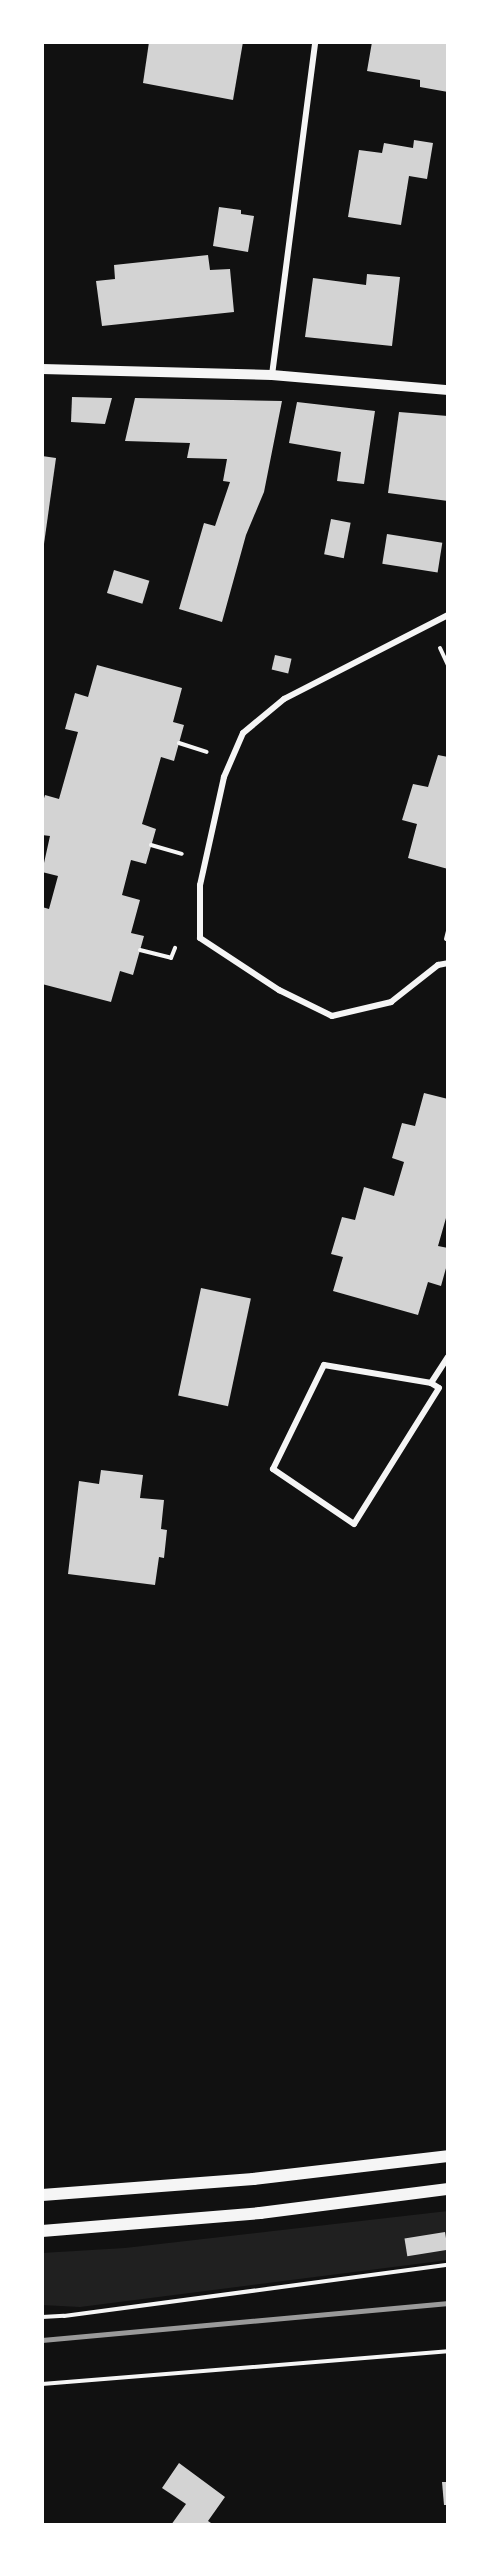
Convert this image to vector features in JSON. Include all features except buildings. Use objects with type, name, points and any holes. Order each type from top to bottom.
[{"type":"main road","points":[[42,2195],[253,2179],[448,2156]]},
{"type":"main road","points":[[42,2231],[260,2213],[448,2189]]},
{"type":"street","points":[[272,375],[315,42]]},
{"type":"street","points":[[42,369],[272,375],[448,390]]},
{"type":"street","points":[[448,615],[284,699],[243,733],[224,777],[200,885],[200,938],[279,990],[332,1016],[391,1002],[438,965],[448,963]]},
{"type":"street","points":[[431,1383],[448,1357]]},
{"type":"street","points":[[324,1365],[431,1383],[439,1388],[354,1524],[273,1469],[324,1365]]},
{"type":"path","points":[[42,2317],[64,2316],[448,2265]]},
{"type":"path","points":[[42,2384],[448,2351]]},
{"type":"shaded area","points":[[448,2211],[448,2260],[80,2307],[42,2305],[42,2253],[125,2248]]},
{"type":"railway","points":[[42,2340],[448,2303]]}]
